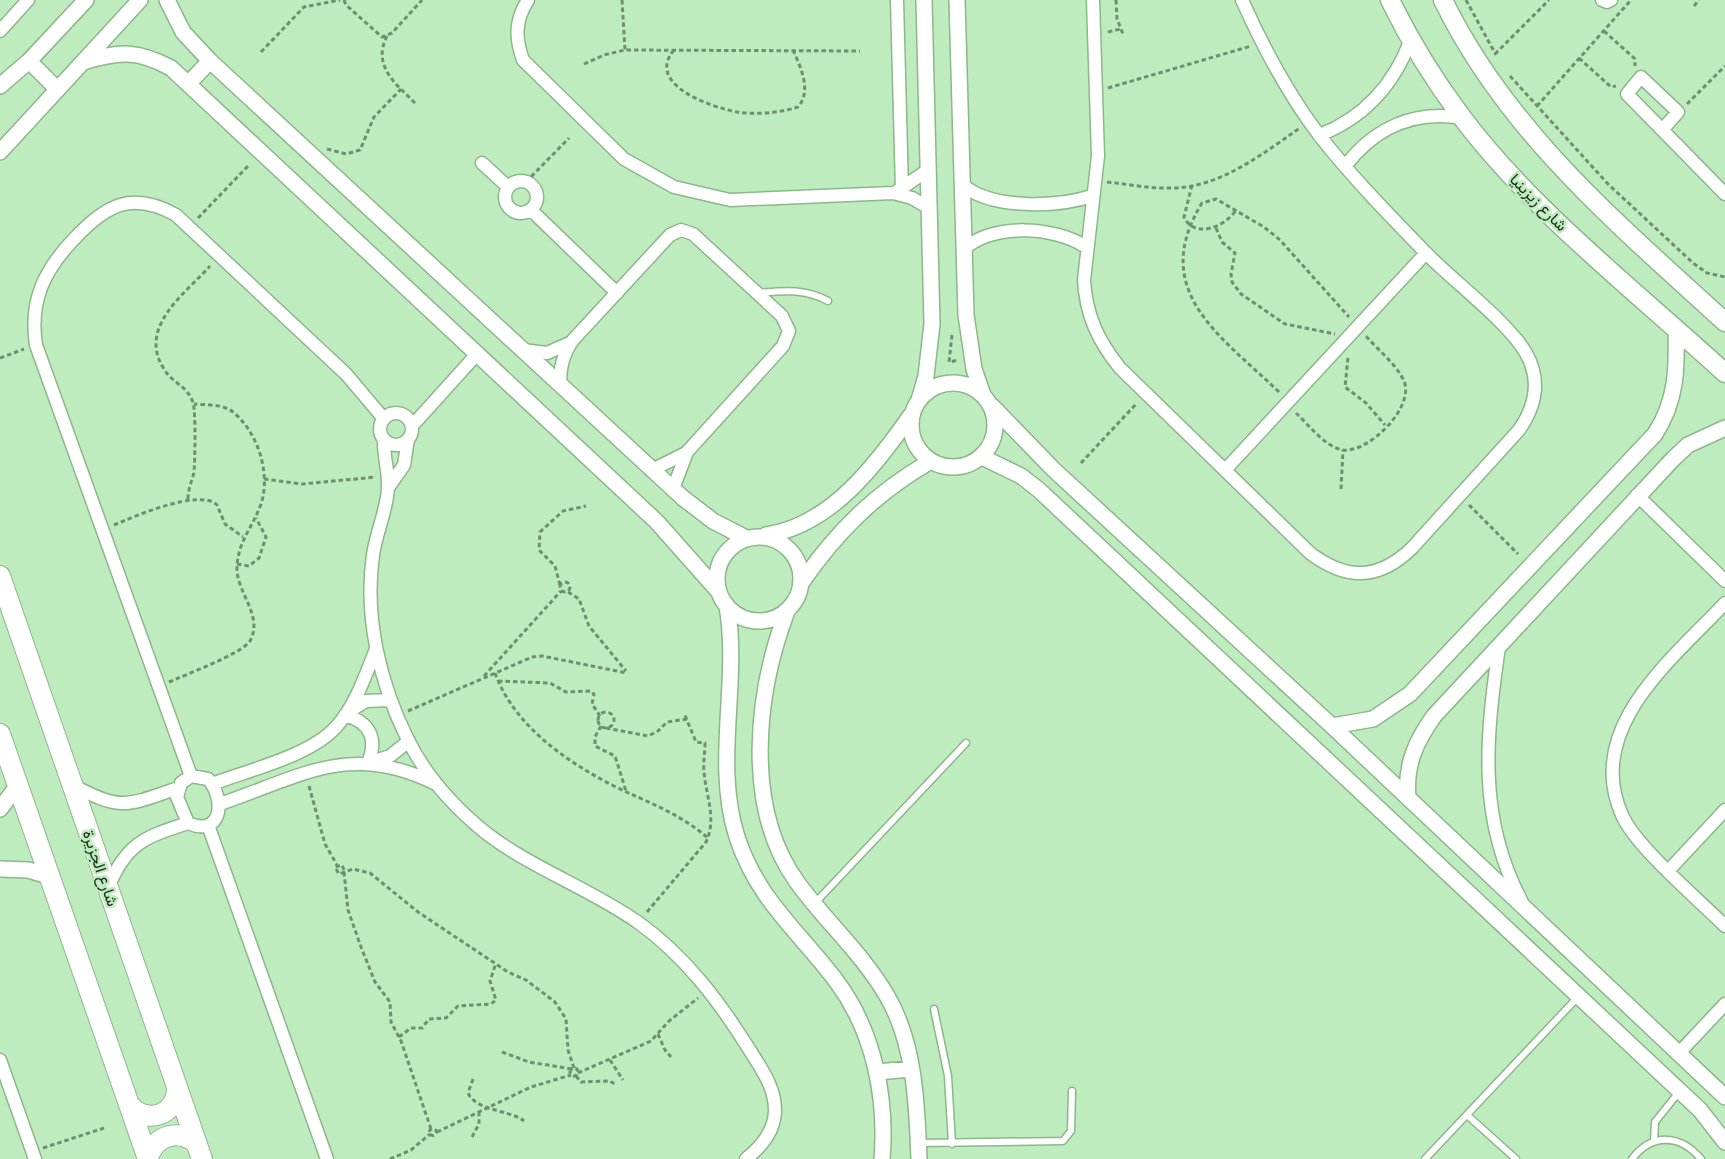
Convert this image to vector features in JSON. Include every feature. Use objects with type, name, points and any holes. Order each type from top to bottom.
[{"type":"main road","name":"شارع زيزينيا","points":[[1390,0],[1411,39],[1462,118],[1527,190],[1725,373]]},
{"type":"main road","points":[[1443,0],[1485,72],[1536,141],[1604,212],[1725,322]]},
{"type":"main road","name":"شارع الجزيرة","points":[[0,576],[199,1152]]},
{"type":"main road","points":[[0,734],[148,1158]]},
{"type":"main road","points":[[129,1104],[146,1116],[160,1115],[171,1108],[177,1088]]},
{"type":"main road","points":[[148,1158],[154,1145],[165,1137],[179,1135],[199,1152]]},
{"type":"street","points":[[0,30],[28,0]]},
{"type":"street","points":[[0,86],[29,61],[86,0]]},
{"type":"street","points":[[0,152],[140,0]]},
{"type":"street","points":[[167,0],[183,33],[210,61],[673,489],[713,520],[747,538]]},
{"type":"street","points":[[528,0],[521,11],[517,27],[517,44],[524,60],[609,147],[657,180],[692,193],[730,200],[897,191],[929,208]]},
{"type":"street","points":[[897,0],[897,191]]},
{"type":"street","points":[[924,0],[932,324],[926,376],[911,426],[920,452],[931,461],[943,466],[957,467],[982,457],[995,433],[996,419],[987,400],[969,342],[957,0]]},
{"type":"street","points":[[1093,0],[1097,91],[1096,181],[1086,247],[1085,299],[1091,324],[1109,354],[1310,553],[1325,564],[1343,572],[1362,573],[1381,570],[1398,561],[1520,430],[1529,416],[1536,382],[1525,352],[1512,335],[1426,254],[1320,135],[1263,43],[1242,0]]},
{"type":"street","points":[[1602,0],[1607,2],[1611,0]]},
{"type":"street","points":[[1320,135],[1347,122],[1371,104],[1391,80],[1411,39]]},
{"type":"street","points":[[83,62],[106,55],[129,53],[152,57],[171,68],[657,522],[718,592],[727,606],[740,617],[756,621],[772,620],[787,611],[798,598],[802,582],[800,566],[792,551],[779,540],[763,536]]},
{"type":"street","points":[[29,61],[57,89]]},
{"type":"street","points":[[188,84],[210,61]]},
{"type":"street","points":[[1662,129],[1677,114],[1643,77],[1627,91],[1662,129],[1725,194]]},
{"type":"street","points":[[1346,165],[1376,135],[1402,121],[1432,116],[1462,118]]},
{"type":"street","points":[[482,163],[508,187]]},
{"type":"street","points":[[897,191],[928,170]]},
{"type":"street","points":[[516,181],[526,182],[537,194],[531,210],[520,213],[509,209],[504,198],[508,187],[516,181]]},
{"type":"street","points":[[962,184],[975,194],[991,200],[1059,202],[1092,196]]},
{"type":"street","points":[[191,776],[36,345],[34,311],[42,280],[61,252],[92,220],[116,206],[142,202],[160,206],[176,215],[346,374],[384,419]]},
{"type":"street","points":[[531,210],[617,292]]},
{"type":"street","points":[[560,385],[561,363],[571,343],[670,235],[681,230],[693,234],[787,322],[788,339],[687,452],[652,470]]},
{"type":"street","points":[[964,249],[985,236],[1024,232],[1062,235],[1086,247]]},
{"type":"street","points":[[1226,469],[1426,254]]},
{"type":"street","points":[[1332,726],[1373,719],[1393,708],[1410,694],[1655,434],[1669,410],[1676,383],[1676,329]]},
{"type":"street","points":[[523,350],[547,353],[571,343]]},
{"type":"street","points":[[387,482],[404,465],[412,426],[477,354]]},
{"type":"street","points":[[718,592],[717,575],[721,559],[732,546],[747,538],[797,528],[827,509],[873,464],[930,390],[943,384],[957,383],[971,386],[1053,469],[1408,797],[1725,1097]]},
{"type":"street","points":[[412,426],[403,415],[390,414],[381,425],[387,482],[371,573],[376,650],[390,700],[397,716],[409,741],[436,784],[475,823],[500,843],[638,922],[664,944],[709,989],[765,1076],[773,1093],[775,1112],[771,1131],[761,1147],[746,1159]]},
{"type":"street","points":[[1408,797],[1406,777],[1412,755],[1421,734],[1434,716],[1637,495],[1688,444],[1725,428]]},
{"type":"street","points":[[384,438],[396,444],[408,439]]},
{"type":"street","points":[[673,489],[687,452]]},
{"type":"street","points":[[982,457],[1022,476],[1039,490],[1700,1110],[1725,1142]]},
{"type":"street","points":[[802,582],[832,541],[868,504],[931,461]]},
{"type":"street","points":[[1637,495],[1725,581]]},
{"type":"street","points":[[1725,603],[1651,682],[1629,710],[1616,744],[1613,780],[1622,816],[1643,845],[1725,926]]},
{"type":"street","points":[[727,606],[732,652],[726,774],[737,835],[762,891],[838,983],[855,1011],[877,1071],[884,1138],[882,1159]]},
{"type":"street","points":[[787,611],[768,677],[760,773],[771,830],[787,864],[814,903],[888,996],[903,1032],[911,1069],[919,1159]]},
{"type":"street","points":[[1499,647],[1488,726],[1487,765],[1490,803],[1509,878],[1526,909]]},
{"type":"street","points":[[212,784],[313,745],[331,732],[345,715],[376,650]]},
{"type":"street","points":[[345,715],[366,701],[390,700]]},
{"type":"street","points":[[345,715],[358,718],[373,738],[373,751],[368,763]]},
{"type":"street","points":[[368,763],[390,756],[409,741]]},
{"type":"street","points":[[220,804],[336,764],[368,763],[403,770],[436,784]]},
{"type":"street","points":[[72,785],[117,804],[141,801],[178,788],[186,778],[191,776],[203,777],[212,784],[220,804],[217,816],[208,825],[188,823],[153,834],[134,845],[117,865],[108,888]]},
{"type":"street","points":[[0,809],[18,785]]},
{"type":"street","points":[[178,788],[177,797],[188,823]]},
{"type":"street","points":[[1669,870],[1725,810]]},
{"type":"street","points":[[208,825],[327,1159]]},
{"type":"street","points":[[0,869],[28,870],[49,876]]},
{"type":"street","points":[[1680,1052],[1725,1004]]},
{"type":"street","points":[[0,1060],[33,1155]]},
{"type":"street","points":[[877,1071],[911,1069]]},
{"type":"lane","points":[[757,294],[793,290],[817,295],[828,302]]},
{"type":"lane","points":[[814,903],[966,743]]},
{"type":"lane","points":[[1425,1159],[1578,997]]},
{"type":"lane","points":[[934,1009],[948,1076],[952,1144]]},
{"type":"lane","points":[[918,1143],[1063,1141],[1071,1131],[1072,1091]]},
{"type":"lane","points":[[1654,1140],[1655,1122],[1680,1092]]},
{"type":"lane","points":[[1467,1115],[1516,1159]]},
{"type":"lane","points":[[1632,1159],[1646,1144],[1665,1138],[1686,1145],[1701,1159]]},
{"type":"path","points":[[261,52],[304,7],[342,0],[376,35],[387,36]]},
{"type":"path","points":[[415,103],[389,78],[381,53],[387,36],[422,0]]},
{"type":"path","points":[[622,0],[624,51]]},
{"type":"path","points":[[1116,0],[1117,19],[1123,33]]},
{"type":"path","points":[[1466,0],[1498,60]]},
{"type":"path","points":[[1495,54],[1549,0]]},
{"type":"path","points":[[1537,106],[1631,0]]},
{"type":"path","points":[[1694,6],[1699,0]]},
{"type":"path","points":[[1604,31],[1635,60],[1636,65],[1628,73]]},
{"type":"path","points":[[1097,91],[1263,43]]},
{"type":"path","points":[[674,50],[667,59],[665,70],[669,81],[710,104],[738,112],[798,108],[804,101],[804,82],[793,50]]},
{"type":"path","points":[[584,64],[604,55],[624,51],[860,51]]},
{"type":"path","points":[[1579,58],[1612,87],[1622,80]]},
{"type":"path","points":[[1677,114],[1725,66]]},
{"type":"path","points":[[1509,75],[1608,184],[1693,264],[1707,273],[1725,277]]},
{"type":"path","points":[[325,148],[346,154],[360,150],[374,117],[400,89]]},
{"type":"path","points":[[1096,181],[1172,189],[1192,185],[1229,174],[1246,165],[1310,121]]},
{"type":"path","points":[[526,182],[569,138]]},
{"type":"path","points":[[189,227],[248,166]]},
{"type":"path","points":[[1192,185],[1184,217],[1191,224],[1199,228],[1216,228],[1224,224],[1236,210]]},
{"type":"path","points":[[1209,199],[1216,199],[1236,210],[1280,240],[1404,380],[1407,392],[1404,404],[1370,443],[1357,449],[1343,450],[1326,441],[1203,319],[1191,300],[1184,279],[1182,256],[1191,224],[1202,203],[1209,199]]},
{"type":"path","points":[[1216,228],[1222,242],[1235,253],[1231,274],[1232,282],[1241,294],[1285,324],[1317,328],[1344,342],[1349,360],[1345,387],[1366,403],[1386,426]]},
{"type":"path","points":[[188,499],[195,464],[194,404],[188,392],[164,369],[157,351],[156,334],[163,317],[219,256]]},
{"type":"path","points":[[0,358],[36,345]]},
{"type":"path","points":[[1081,463],[1146,392]]},
{"type":"path","points":[[159,687],[237,653],[249,642],[253,634],[252,614],[238,583],[237,564],[243,537],[261,503],[264,478],[262,458],[255,443],[233,412],[223,407],[194,404]]},
{"type":"path","points":[[1341,489],[1343,450]]},
{"type":"path","points":[[264,478],[302,484],[387,482]]},
{"type":"path","points":[[1460,496],[1518,554]]},
{"type":"path","points":[[103,530],[143,512],[172,506],[188,499],[202,498],[213,501],[225,524],[243,537]]},
{"type":"path","points":[[561,591],[555,566],[539,550],[540,532],[563,511],[586,506]]},
{"type":"path","points":[[237,564],[249,566],[259,558],[266,537],[255,517]]},
{"type":"path","points":[[560,585],[568,583],[568,592]]},
{"type":"path","points":[[397,716],[532,657],[542,656],[627,673],[589,626],[579,599],[568,592],[561,591]]},
{"type":"path","points":[[481,678],[561,591]]},
{"type":"path","points":[[495,673],[516,713],[532,730],[580,766],[626,791],[668,809],[708,838]]},
{"type":"path","points":[[498,681],[550,683],[566,692],[591,691],[594,694],[592,704],[604,727]]},
{"type":"path","points":[[600,716],[606,712],[614,717],[611,726],[604,727],[595,737],[596,746],[615,756],[626,791]]},
{"type":"path","points":[[638,922],[708,838],[712,819],[704,771],[705,743],[696,742],[684,713]]},
{"type":"path","points":[[604,727],[648,736],[671,720],[687,719]]},
{"type":"path","points":[[305,775],[325,844],[337,865],[336,872],[369,873],[418,912],[512,975],[526,980],[560,1007],[566,1019],[568,1050],[573,1068],[581,1082],[610,1081],[616,1085]]},
{"type":"path","points":[[337,865],[342,865],[344,871],[348,910],[375,982],[390,1002],[391,1022],[399,1037],[431,1129],[430,1134],[411,1150],[390,1159]]},
{"type":"path","points":[[399,1037],[411,1028],[422,1028],[429,1019],[446,1018],[458,1006],[491,1004],[496,1000],[490,981],[496,963]]},
{"type":"path","points":[[430,1134],[435,1136],[437,1132],[479,1111],[531,1088],[577,1075],[646,1044],[669,1021],[709,989]]},
{"type":"path","points":[[658,1034],[671,1057]]},
{"type":"path","points":[[502,1052],[529,1062],[573,1068]]},
{"type":"path","points":[[610,1060],[623,1080]]},
{"type":"path","points":[[571,1075],[573,1068]]},
{"type":"path","points":[[473,1080],[469,1096],[500,1113],[513,1114],[524,1121]]},
{"type":"path","points":[[472,1137],[479,1124],[479,1111]]},
{"type":"path","points":[[33,1155],[104,1128]]},
{"type":"path","points":[[431,1129],[437,1132]]}]
